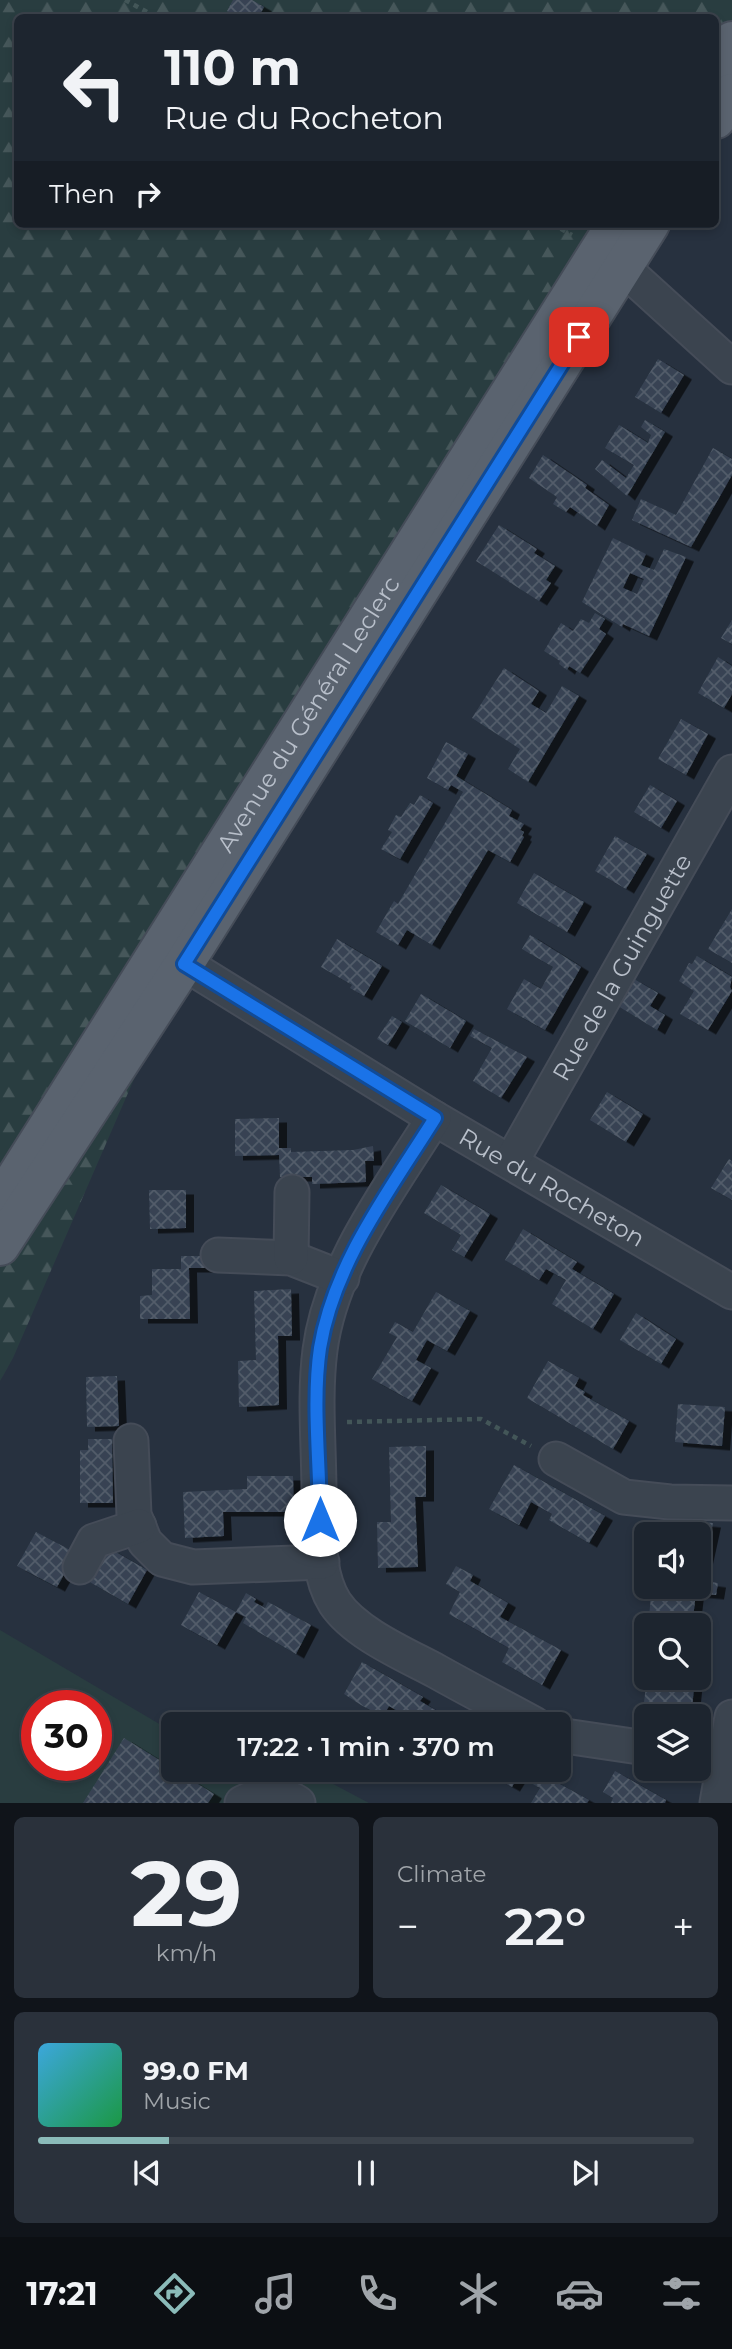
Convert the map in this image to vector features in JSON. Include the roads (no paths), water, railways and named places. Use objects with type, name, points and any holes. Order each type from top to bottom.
[{"type":"main road","points":[[719,61],[732,41]]},
{"type":"main road","points":[[719,114],[732,93]]},
{"type":"main road","name":"Avenue du Général Leclerc","points":[[0,1246],[172,956],[614,228]]},
{"type":"main road","name":"Avenue du Général Leclerc","points":[[0,1203],[172,956],[648,228]]},
{"type":"street","points":[[623,268],[732,367]]},
{"type":"street","name":"Rue de la Guinguette","points":[[511,1162],[732,772]]},
{"type":"street","name":"Rue du Rocheton","points":[[172,956],[435,1118],[732,1292]]},
{"type":"street","points":[[435,1118],[368,1225],[328,1311],[320,1350],[319,1544],[324,1580],[336,1604],[361,1628],[394,1649],[512,1712]]},
{"type":"street","points":[[291,1258],[292,1192]]},
{"type":"street","points":[[218,1255],[291,1258],[342,1278]]},
{"type":"street","points":[[131,1441],[134,1515],[145,1542],[162,1559],[193,1567],[322,1562]]},
{"type":"street","points":[[556,1459],[624,1497],[670,1502],[732,1503]]},
{"type":"street","points":[[79,1567],[94,1541],[139,1526]]},
{"type":"street","points":[[718,1803],[712,1755],[732,1717]]},
{"type":"street","points":[[571,1737],[634,1746]]},
{"type":"street","points":[[242,1803],[255,1797],[293,1800],[298,1803]]}]
